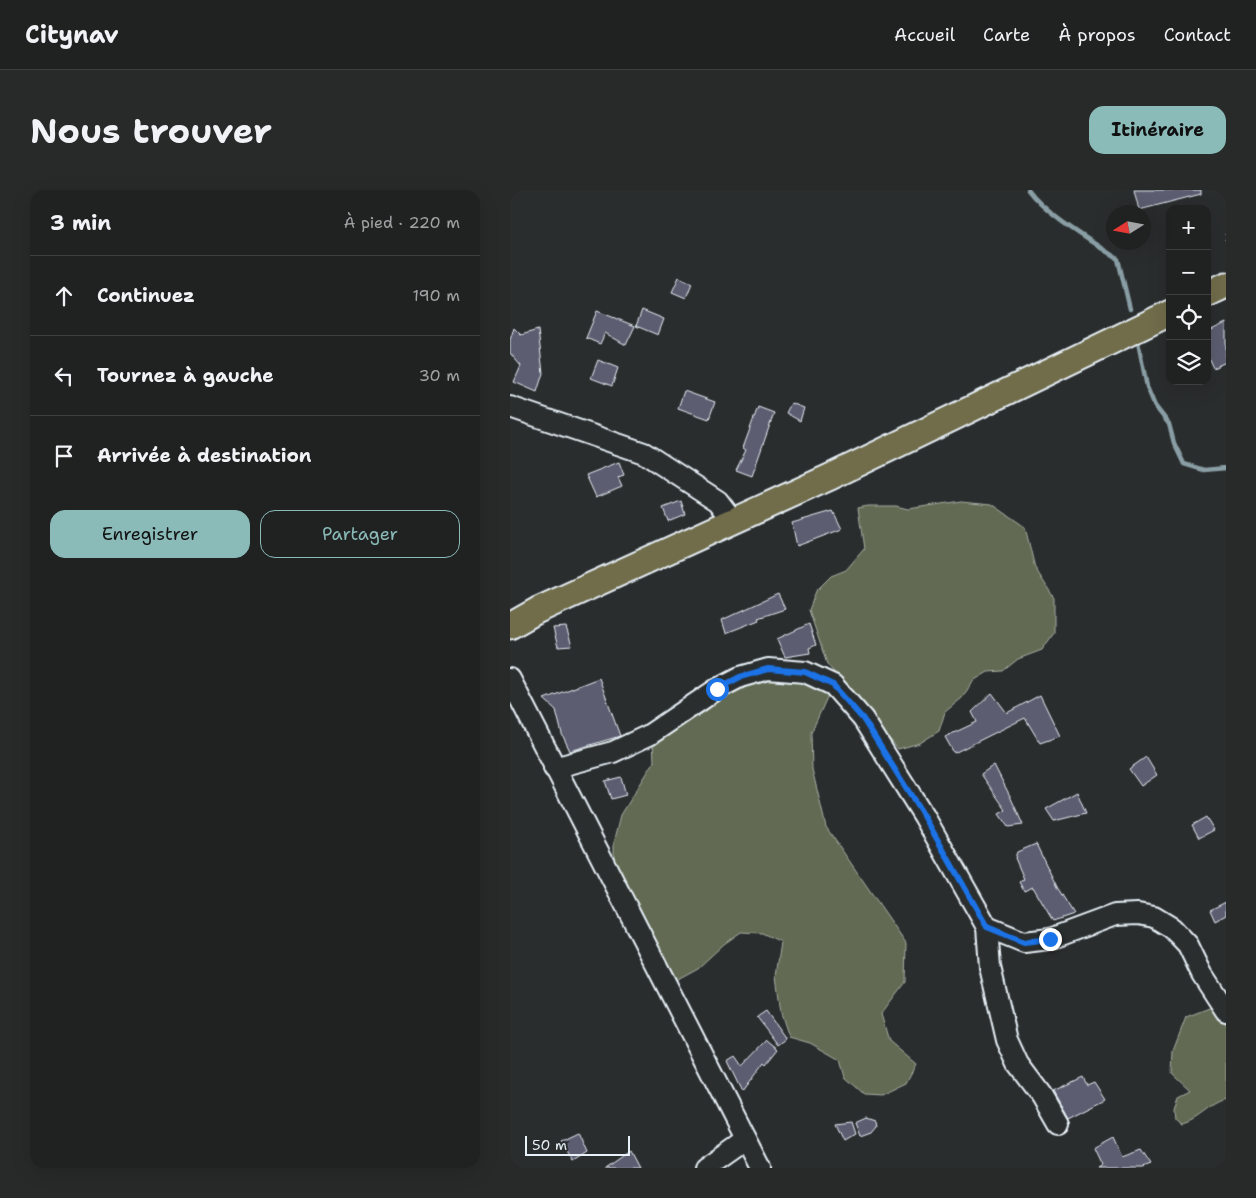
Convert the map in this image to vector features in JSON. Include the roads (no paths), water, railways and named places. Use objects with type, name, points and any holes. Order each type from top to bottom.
[{"type":"main road","points":[[1211,292],[1226,284]]},
{"type":"main road","points":[[510,626],[538,610],[734,522],[1160,318]]},
{"type":"street","points":[[510,407],[644,453],[718,501],[734,522]]},
{"type":"street","points":[[554,768],[613,752],[649,735],[717,689],[740,677],[768,669],[805,672],[833,685],[863,719],[924,816],[987,927],[990,967],[1007,1040],[1018,1064],[1042,1096],[1058,1124]]},
{"type":"street","points":[[510,679],[760,1168]]},
{"type":"street","points":[[987,927],[1024,942],[1050,939],[1115,915],[1138,914],[1154,917],[1172,928],[1188,945],[1202,974],[1226,1011]]},
{"type":"street","points":[[704,1168],[744,1139]]},
{"type":"waterway","points":[[1028,190],[1057,218],[1118,259],[1130,309]]},
{"type":"waterway","points":[[1137,337],[1147,387],[1155,406],[1169,424],[1174,443],[1184,464],[1204,470],[1226,468]]}]
